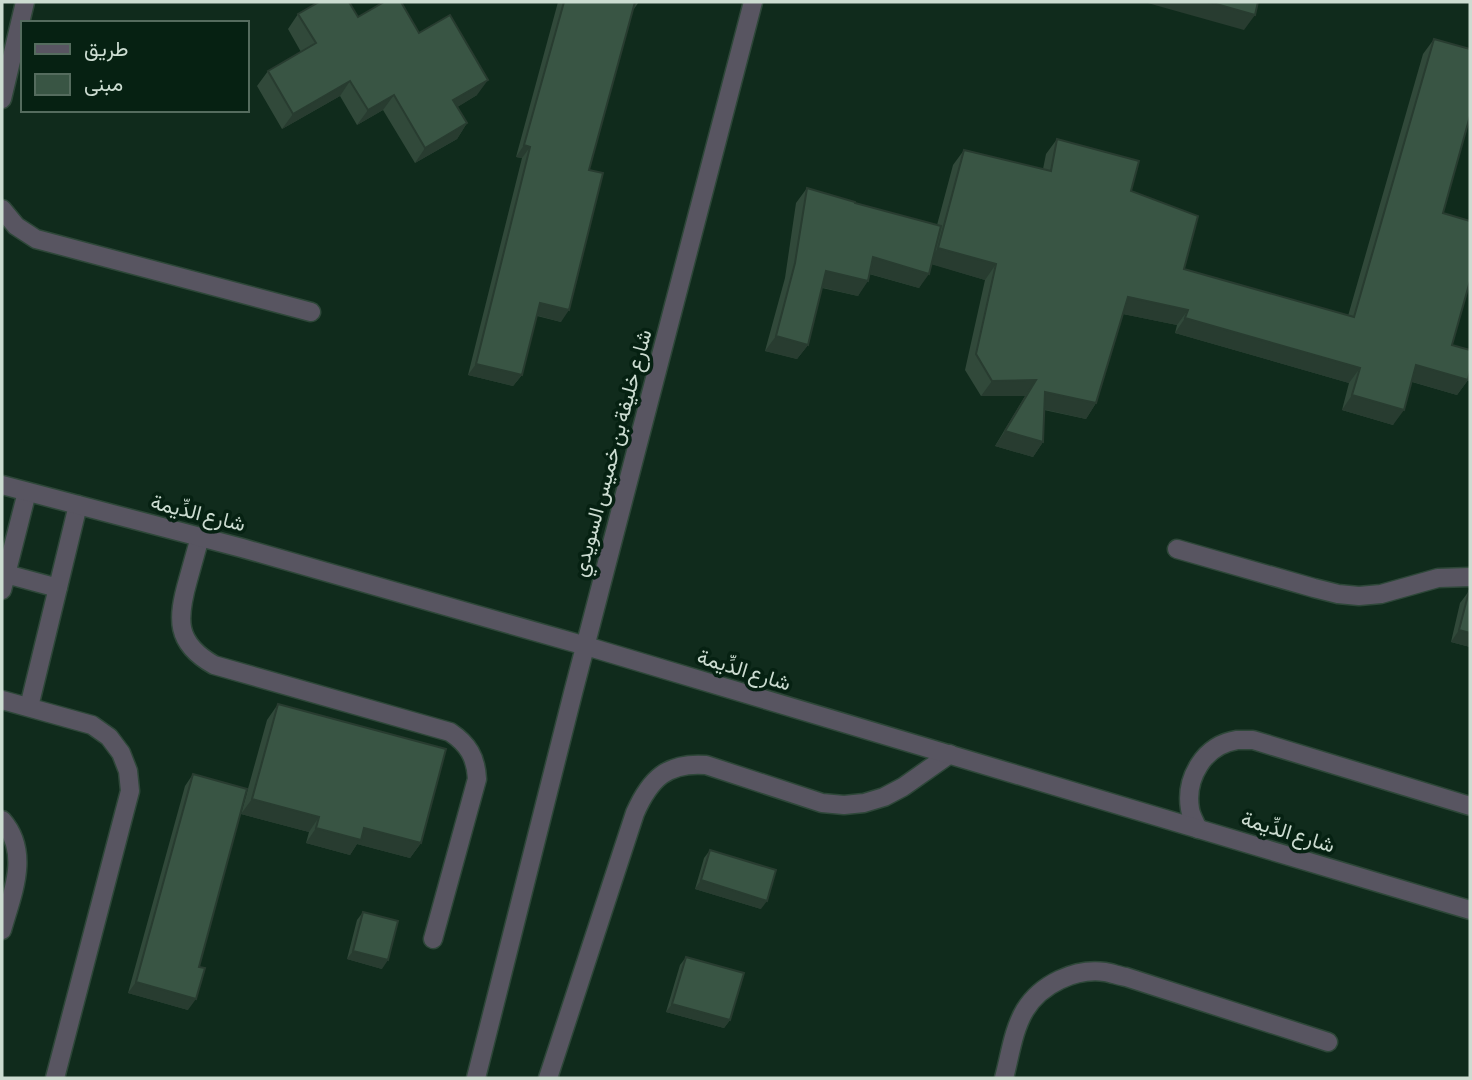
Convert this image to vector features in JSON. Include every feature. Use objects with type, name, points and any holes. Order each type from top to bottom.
[{"type":"street","points":[[21,21],[26,2]]},
{"type":"street","name":"شارع خليفة بن خميس السويدي","points":[[476,1078],[753,2]]},
{"type":"street","points":[[2,99],[21,22]]},
{"type":"street","points":[[2,209],[16,226],[36,239],[311,312]]},
{"type":"street","name":"شارع الدِّيمة","points":[[2,485],[255,551],[586,646],[1470,910]]},
{"type":"street","points":[[27,492],[3,579],[58,588]]},
{"type":"street","points":[[29,707],[78,505]]},
{"type":"street","points":[[200,537],[181,608],[180,622],[191,648],[201,658],[214,666],[450,732],[459,738],[473,756],[477,779],[433,939]]},
{"type":"street","points":[[1178,549],[1338,594],[1381,594],[1438,578],[1470,577]]},
{"type":"street","points":[[2,700],[92,725],[109,737],[121,753],[128,771],[130,791],[55,1078]]},
{"type":"street","points":[[1198,829],[1190,812],[1192,775],[1203,759],[1217,747],[1235,740],[1254,740],[1470,806]]},
{"type":"street","points":[[548,1078],[635,813],[650,786],[661,775],[691,764],[706,765],[822,803],[844,805],[884,797],[950,754]]},
{"type":"street","points":[[2,820],[14,840],[18,872],[2,930]]},
{"type":"street","points":[[1004,1078],[1016,1031],[1025,1010],[1040,992],[1059,979],[1081,972],[1104,972],[1126,977],[1328,1042]]},
{"type":"building","points":[[319,2],[349,2],[358,17],[384,2],[401,2],[419,33],[450,15],[488,80],[453,100],[467,123],[425,148],[394,95],[368,110],[350,81],[293,114],[268,71],[316,43],[298,14]]},
{"type":"building","points":[[564,2],[635,2],[589,170],[603,173],[569,310],[540,303],[522,375],[476,364],[530,147],[524,145]]},
{"type":"building","points":[[1209,2],[1258,2],[1255,15]]},
{"type":"building","points":[[1434,39],[1470,49],[1470,116],[1443,213],[1470,221],[1470,281],[1452,345],[1470,350],[1468,380],[1416,365],[1404,410],[1352,395],[1360,368],[1185,318],[1188,310],[1128,297],[1096,403],[1045,392],[1043,442],[1005,431],[1036,380],[992,381],[976,354],[996,264],[938,248],[964,150],[1051,171],[1057,139],[1139,161],[1131,191],[1198,216],[1184,269],[1354,317]]},
{"type":"building","points":[[807,188],[941,226],[929,274],[873,257],[868,281],[826,271],[808,345],[776,336],[795,263]]},
{"type":"building","points":[[1470,591],[1470,633],[1459,630]]},
{"type":"building","points":[[278,704],[446,749],[421,843],[364,828],[361,840],[316,828],[319,817],[252,799]]},
{"type":"building","points":[[193,774],[247,789],[199,967],[205,968],[196,999],[136,982]]},
{"type":"building","points":[[710,850],[776,870],[767,901],[701,880]]},
{"type":"building","points":[[363,912],[398,921],[388,960],[353,951]]},
{"type":"building","points":[[686,957],[744,973],[730,1020],[672,1004]]}]
